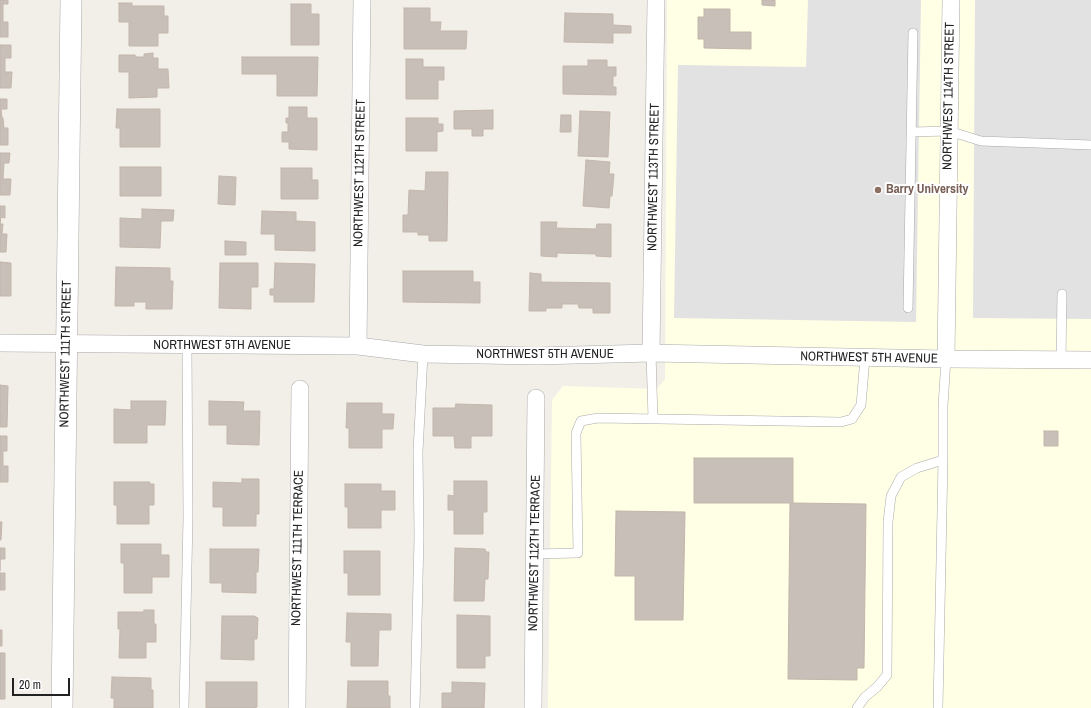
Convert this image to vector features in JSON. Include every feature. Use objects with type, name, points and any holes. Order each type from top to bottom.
[{"type":"street","name":"NORTHWEST 111TH STREET","points":[[62,708],[71,0]]},
{"type":"street","name":"NORTHWEST 112TH STREET","points":[[358,346],[362,0]]},
{"type":"street","name":"NORTHWEST 113TH STREET","points":[[651,353],[656,0]]},
{"type":"street","name":"NORTHWEST 114TH STREET","points":[[946,359],[951,0]]},
{"type":"street","name":"NORTHWEST 5TH AVENUE","points":[[0,343],[187,346],[358,346],[423,354],[537,356],[651,353],[865,358],[1091,360]]},
{"type":"street","name":"NORTHWEST 111TH TERRACE","points":[[297,708],[300,389]]},
{"type":"street","name":"NORTHWEST 112TH TERRACE","points":[[533,708],[536,398]]},
{"type":"lane","points":[[908,308],[913,33]]},
{"type":"lane","points":[[911,132],[949,130],[981,141],[1091,145]]},
{"type":"lane","points":[[1061,360],[1062,294]]},
{"type":"lane","points":[[184,708],[188,518],[187,346]]},
{"type":"lane","points":[[651,353],[653,418]]},
{"type":"lane","points":[[415,708],[419,537],[418,452],[423,354]]},
{"type":"lane","points":[[535,554],[578,553],[576,433],[581,421],[598,418],[653,418],[840,422],[852,419],[862,405],[865,358]]},
{"type":"lane","points":[[938,708],[943,460],[942,406],[946,359]]},
{"type":"lane","points":[[857,708],[887,675],[888,522],[891,496],[901,477],[917,468],[943,460]]},
{"type":"shaded area","name":"Barry University","points":[[667,0],[1091,0],[1091,708],[548,708],[552,400],[563,386],[657,389],[665,379]]},
{"type":"shaded area","points":[[808,0],[921,0],[916,322],[674,318],[678,65],[806,67]]},
{"type":"shaded area","points":[[975,0],[1091,0],[1091,319],[973,318]]},
{"type":"building","points":[[0,0],[8,0],[8,4],[3,4],[3,22],[8,22],[8,37],[0,37]]},
{"type":"building","points":[[762,0],[775,0],[775,6],[762,5]]},
{"type":"building","points":[[119,3],[132,3],[132,6],[164,6],[164,16],[168,16],[168,33],[158,33],[158,46],[129,46],[129,22],[119,22]]},
{"type":"building","points":[[291,4],[311,4],[311,14],[319,14],[319,45],[291,45]]},
{"type":"building","points":[[404,8],[430,8],[430,22],[441,22],[440,31],[467,31],[466,49],[404,49]]},
{"type":"building","points":[[704,9],[730,9],[730,32],[751,32],[751,49],[704,48],[704,39],[698,39],[698,17],[704,17]]},
{"type":"building","points":[[565,13],[613,14],[613,25],[631,26],[631,33],[613,33],[613,43],[564,42]]},
{"type":"building","points":[[0,45],[11,45],[11,58],[5,58],[5,72],[12,72],[11,88],[0,88]]},
{"type":"building","points":[[153,53],[153,58],[158,58],[158,69],[168,69],[169,88],[157,88],[157,97],[129,98],[129,72],[119,72],[119,55],[135,55],[136,57],[144,57],[144,54]]},
{"type":"building","points":[[242,57],[318,57],[317,96],[277,96],[277,74],[242,74]]},
{"type":"building","points":[[406,59],[423,59],[423,67],[444,67],[444,80],[438,80],[438,99],[406,99]]},
{"type":"building","points":[[588,60],[607,60],[607,67],[616,67],[616,76],[613,76],[613,87],[616,87],[616,95],[563,94],[563,66],[588,66]]},
{"type":"building","points":[[0,99],[7,99],[7,109],[1,109],[4,128],[8,128],[8,145],[0,145]]},
{"type":"building","points":[[289,107],[307,107],[307,118],[317,118],[317,150],[289,149],[289,142],[282,142],[282,132],[288,132],[288,123],[286,123],[286,118],[289,118]]},
{"type":"building","points":[[117,109],[160,109],[160,147],[120,147],[120,128],[116,128]]},
{"type":"building","points":[[493,110],[493,129],[483,129],[483,136],[472,136],[472,129],[454,129],[454,111]]},
{"type":"building","points":[[580,111],[610,112],[608,157],[578,156]]},
{"type":"building","points":[[561,115],[571,115],[571,132],[560,132]]},
{"type":"building","points":[[406,118],[438,118],[438,124],[443,124],[443,131],[437,132],[437,151],[406,151]]},
{"type":"building","points":[[0,153],[10,153],[9,163],[4,163],[3,179],[11,179],[10,195],[0,195]]},
{"type":"building","points":[[586,160],[610,162],[609,174],[614,174],[612,196],[610,196],[609,208],[583,206]]},
{"type":"building","points":[[120,167],[161,167],[161,196],[120,196]]},
{"type":"building","points":[[281,168],[312,168],[312,180],[318,180],[318,199],[281,199]]},
{"type":"building","points":[[426,172],[448,172],[447,241],[429,241],[429,235],[418,235],[418,232],[403,232],[403,215],[408,215],[409,190],[425,191]]},
{"type":"building","points":[[219,176],[236,177],[235,205],[218,204]]},
{"type":"building","points":[[0,206],[5,206],[5,218],[1,217],[0,224]]},
{"type":"building","points":[[142,209],[174,210],[173,221],[161,221],[160,248],[120,247],[120,218],[142,219]]},
{"type":"building","points":[[262,211],[296,212],[296,221],[315,222],[315,251],[275,250],[275,234],[261,234]]},
{"type":"building","points":[[541,222],[557,222],[556,228],[596,229],[597,224],[611,224],[611,257],[596,256],[596,254],[557,253],[557,257],[541,256]]},
{"type":"building","points":[[0,224],[3,224],[2,234],[7,234],[6,252],[0,252]]},
{"type":"building","points":[[225,241],[246,242],[246,255],[225,255]]},
{"type":"building","points":[[0,262],[11,263],[11,296],[0,296]]},
{"type":"building","points":[[220,263],[258,263],[258,287],[251,287],[251,309],[219,308]]},
{"type":"building","points":[[275,263],[315,264],[314,302],[274,302],[274,295],[270,295],[270,289],[274,289]]},
{"type":"building","points":[[116,267],[170,268],[170,281],[173,281],[172,309],[146,309],[146,302],[134,302],[134,306],[115,306]]},
{"type":"building","points":[[403,271],[473,271],[473,282],[480,282],[480,303],[403,302]]},
{"type":"building","points":[[530,273],[541,274],[541,282],[610,283],[610,313],[593,313],[593,308],[579,308],[578,304],[562,304],[562,308],[546,308],[546,311],[529,311]]},
{"type":"building","points":[[0,385],[8,386],[7,427],[0,427]]},
{"type":"building","points":[[131,401],[166,401],[165,425],[147,425],[147,443],[114,443],[114,409],[131,410]]},
{"type":"building","points":[[209,401],[244,402],[243,411],[260,411],[259,445],[227,444],[227,425],[209,425]]},
{"type":"building","points":[[347,403],[382,403],[382,414],[394,414],[393,429],[382,429],[382,448],[349,448],[349,428],[346,428]]},
{"type":"building","points":[[456,404],[492,405],[492,436],[471,436],[471,448],[455,448],[454,436],[433,436],[433,408],[455,408]]},
{"type":"building","points":[[1044,431],[1058,431],[1058,446],[1044,446]]},
{"type":"building","points":[[0,436],[7,436],[7,451],[3,451],[3,466],[8,466],[8,482],[0,482]]},
{"type":"building","points":[[694,458],[793,458],[793,503],[866,504],[864,668],[857,668],[857,680],[788,679],[790,503],[694,503]]},
{"type":"building","points":[[242,479],[259,479],[259,514],[256,514],[256,526],[223,526],[223,507],[213,507],[213,482],[242,483]]},
{"type":"building","points":[[454,481],[487,481],[487,512],[483,512],[483,534],[454,534],[454,510],[448,510],[448,495],[454,496]]},
{"type":"building","points":[[114,482],[150,482],[149,484],[154,484],[154,505],[149,505],[149,524],[117,524],[117,505],[114,505]]},
{"type":"building","points":[[345,484],[381,484],[381,491],[395,491],[395,510],[381,510],[381,528],[348,528],[348,507],[345,507]]},
{"type":"building","points":[[616,511],[685,512],[683,620],[635,620],[635,576],[615,576]]},
{"type":"building","points":[[0,522],[2,522],[1,540],[0,540]]},
{"type":"building","points":[[121,544],[161,544],[161,555],[169,555],[169,577],[152,577],[152,593],[124,593],[124,563],[121,563]]},
{"type":"building","points":[[0,548],[5,548],[5,559],[0,559]]},
{"type":"building","points":[[455,548],[485,549],[486,552],[489,552],[488,579],[485,579],[484,601],[454,601]]},
{"type":"building","points":[[210,549],[259,549],[258,572],[256,572],[256,593],[222,592],[222,583],[210,583]]},
{"type":"building","points":[[344,551],[380,551],[380,595],[348,595],[348,573],[344,573]]},
{"type":"building","points":[[0,573],[5,573],[5,590],[0,590]]},
{"type":"building","points":[[144,610],[154,610],[156,642],[146,642],[146,658],[119,658],[120,629],[118,629],[118,612],[144,612]]},
{"type":"building","points":[[347,613],[391,614],[391,630],[379,630],[378,666],[351,666],[351,642],[346,642]]},
{"type":"building","points":[[457,615],[490,616],[490,656],[485,656],[485,668],[457,668]]},
{"type":"building","points":[[222,616],[254,616],[258,618],[257,639],[254,639],[254,660],[221,659]]},
{"type":"building","points":[[0,630],[2,630],[2,646],[0,646]]},
{"type":"building","points":[[0,653],[5,653],[5,699],[0,699]]},
{"type":"building","points":[[112,677],[151,678],[153,708],[114,708],[114,698],[111,698]]},
{"type":"building","points":[[348,681],[388,681],[390,708],[347,708]]},
{"type":"building","points":[[206,682],[257,682],[257,707],[206,708]]},
{"type":"building","points":[[452,682],[485,683],[484,708],[442,708],[442,693],[452,693]]},
{"type":"place","name":"Barry University","points":[[878,190]]}]
